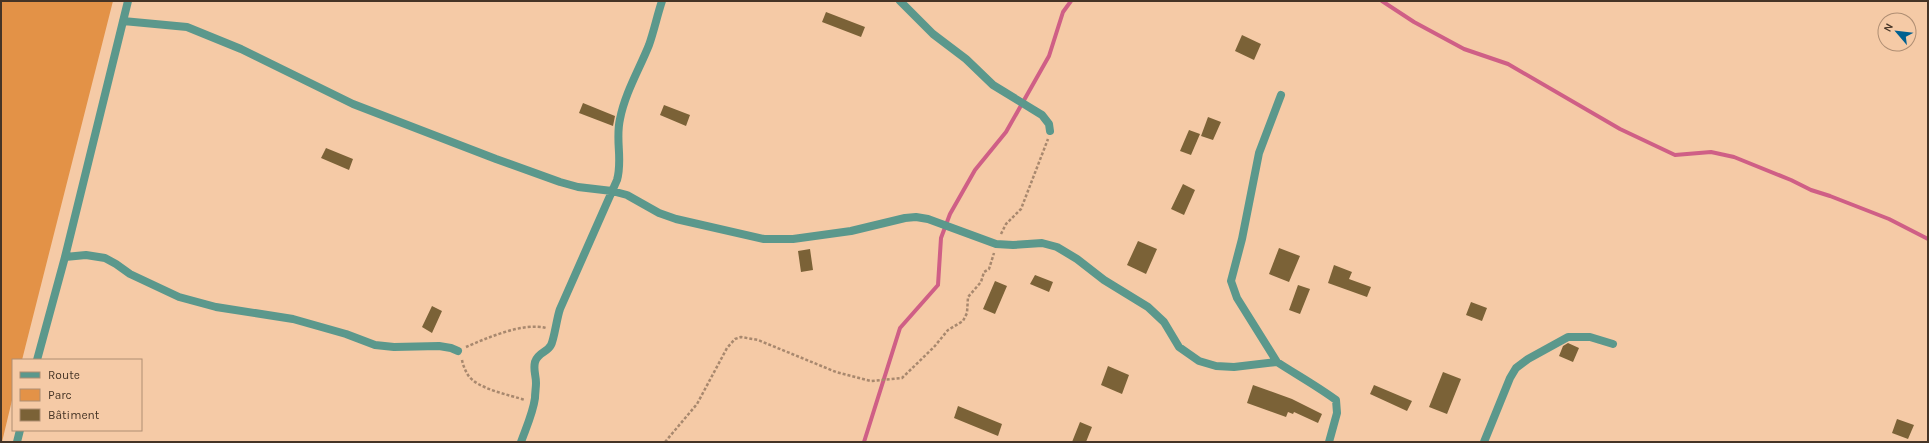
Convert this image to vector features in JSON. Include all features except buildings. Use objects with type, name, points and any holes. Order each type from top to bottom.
[{"type":"street","points":[[38,359],[128,1]]},
{"type":"street","points":[[521,442],[532,412],[536,382],[534,375],[535,363],[538,355],[548,350],[551,346],[560,309],[620,170],[618,129],[620,118],[631,84],[649,46],[662,1]]},
{"type":"street","points":[[900,1],[933,34],[966,59],[993,85],[1042,115],[1049,124],[1050,131]]},
{"type":"street","points":[[123,21],[187,27],[241,49],[353,104],[496,159],[578,187],[612,191],[638,200],[659,213],[676,219],[764,238],[793,239],[823,236],[916,217],[928,219],[996,244],[1013,245],[1042,242],[1057,247],[1148,307],[1164,322],[1179,347],[1199,361],[1216,366],[1234,367],[1277,362]]},
{"type":"street","points":[[1281,95],[1259,153],[1242,239],[1231,281],[1237,298],[1277,362],[1297,376],[1319,387],[1336,400],[1337,413],[1328,442]]},
{"type":"street","points":[[65,257],[86,256],[105,258],[146,282],[178,297],[216,307],[293,319],[346,334],[375,345],[394,347],[439,346],[458,351]]},
{"type":"street","points":[[1484,442],[1510,378],[1516,368],[1528,359],[1568,338],[1590,337],[1613,344]]},
{"type":"street","points":[[16,442],[20,431]]},
{"type":"path","points":[[665,442],[697,404],[727,348],[735,339],[741,337],[758,340],[836,372],[879,381],[902,378],[934,347],[948,330],[963,321],[967,313],[968,297],[981,282],[984,272],[989,269],[996,244],[1006,224],[1021,209],[1050,131]]},
{"type":"path","points":[[532,412],[529,402],[526,400],[508,396],[476,383],[468,376],[458,351],[495,336],[529,327],[538,326],[554,330]]},
{"type":"green space","points":[[1,1],[113,1],[22,359],[12,359],[12,400],[2,442]]},
{"type":"waterway","points":[[864,442],[900,328],[938,285],[941,238],[950,214],[975,170],[1006,132],[1049,56],[1063,12],[1071,1]]},
{"type":"waterway","points":[[1382,1],[1414,22],[1464,49],[1508,64],[1620,129],[1675,155],[1711,152],[1734,157],[1791,180],[1811,190],[1889,219],[1928,239]]}]
